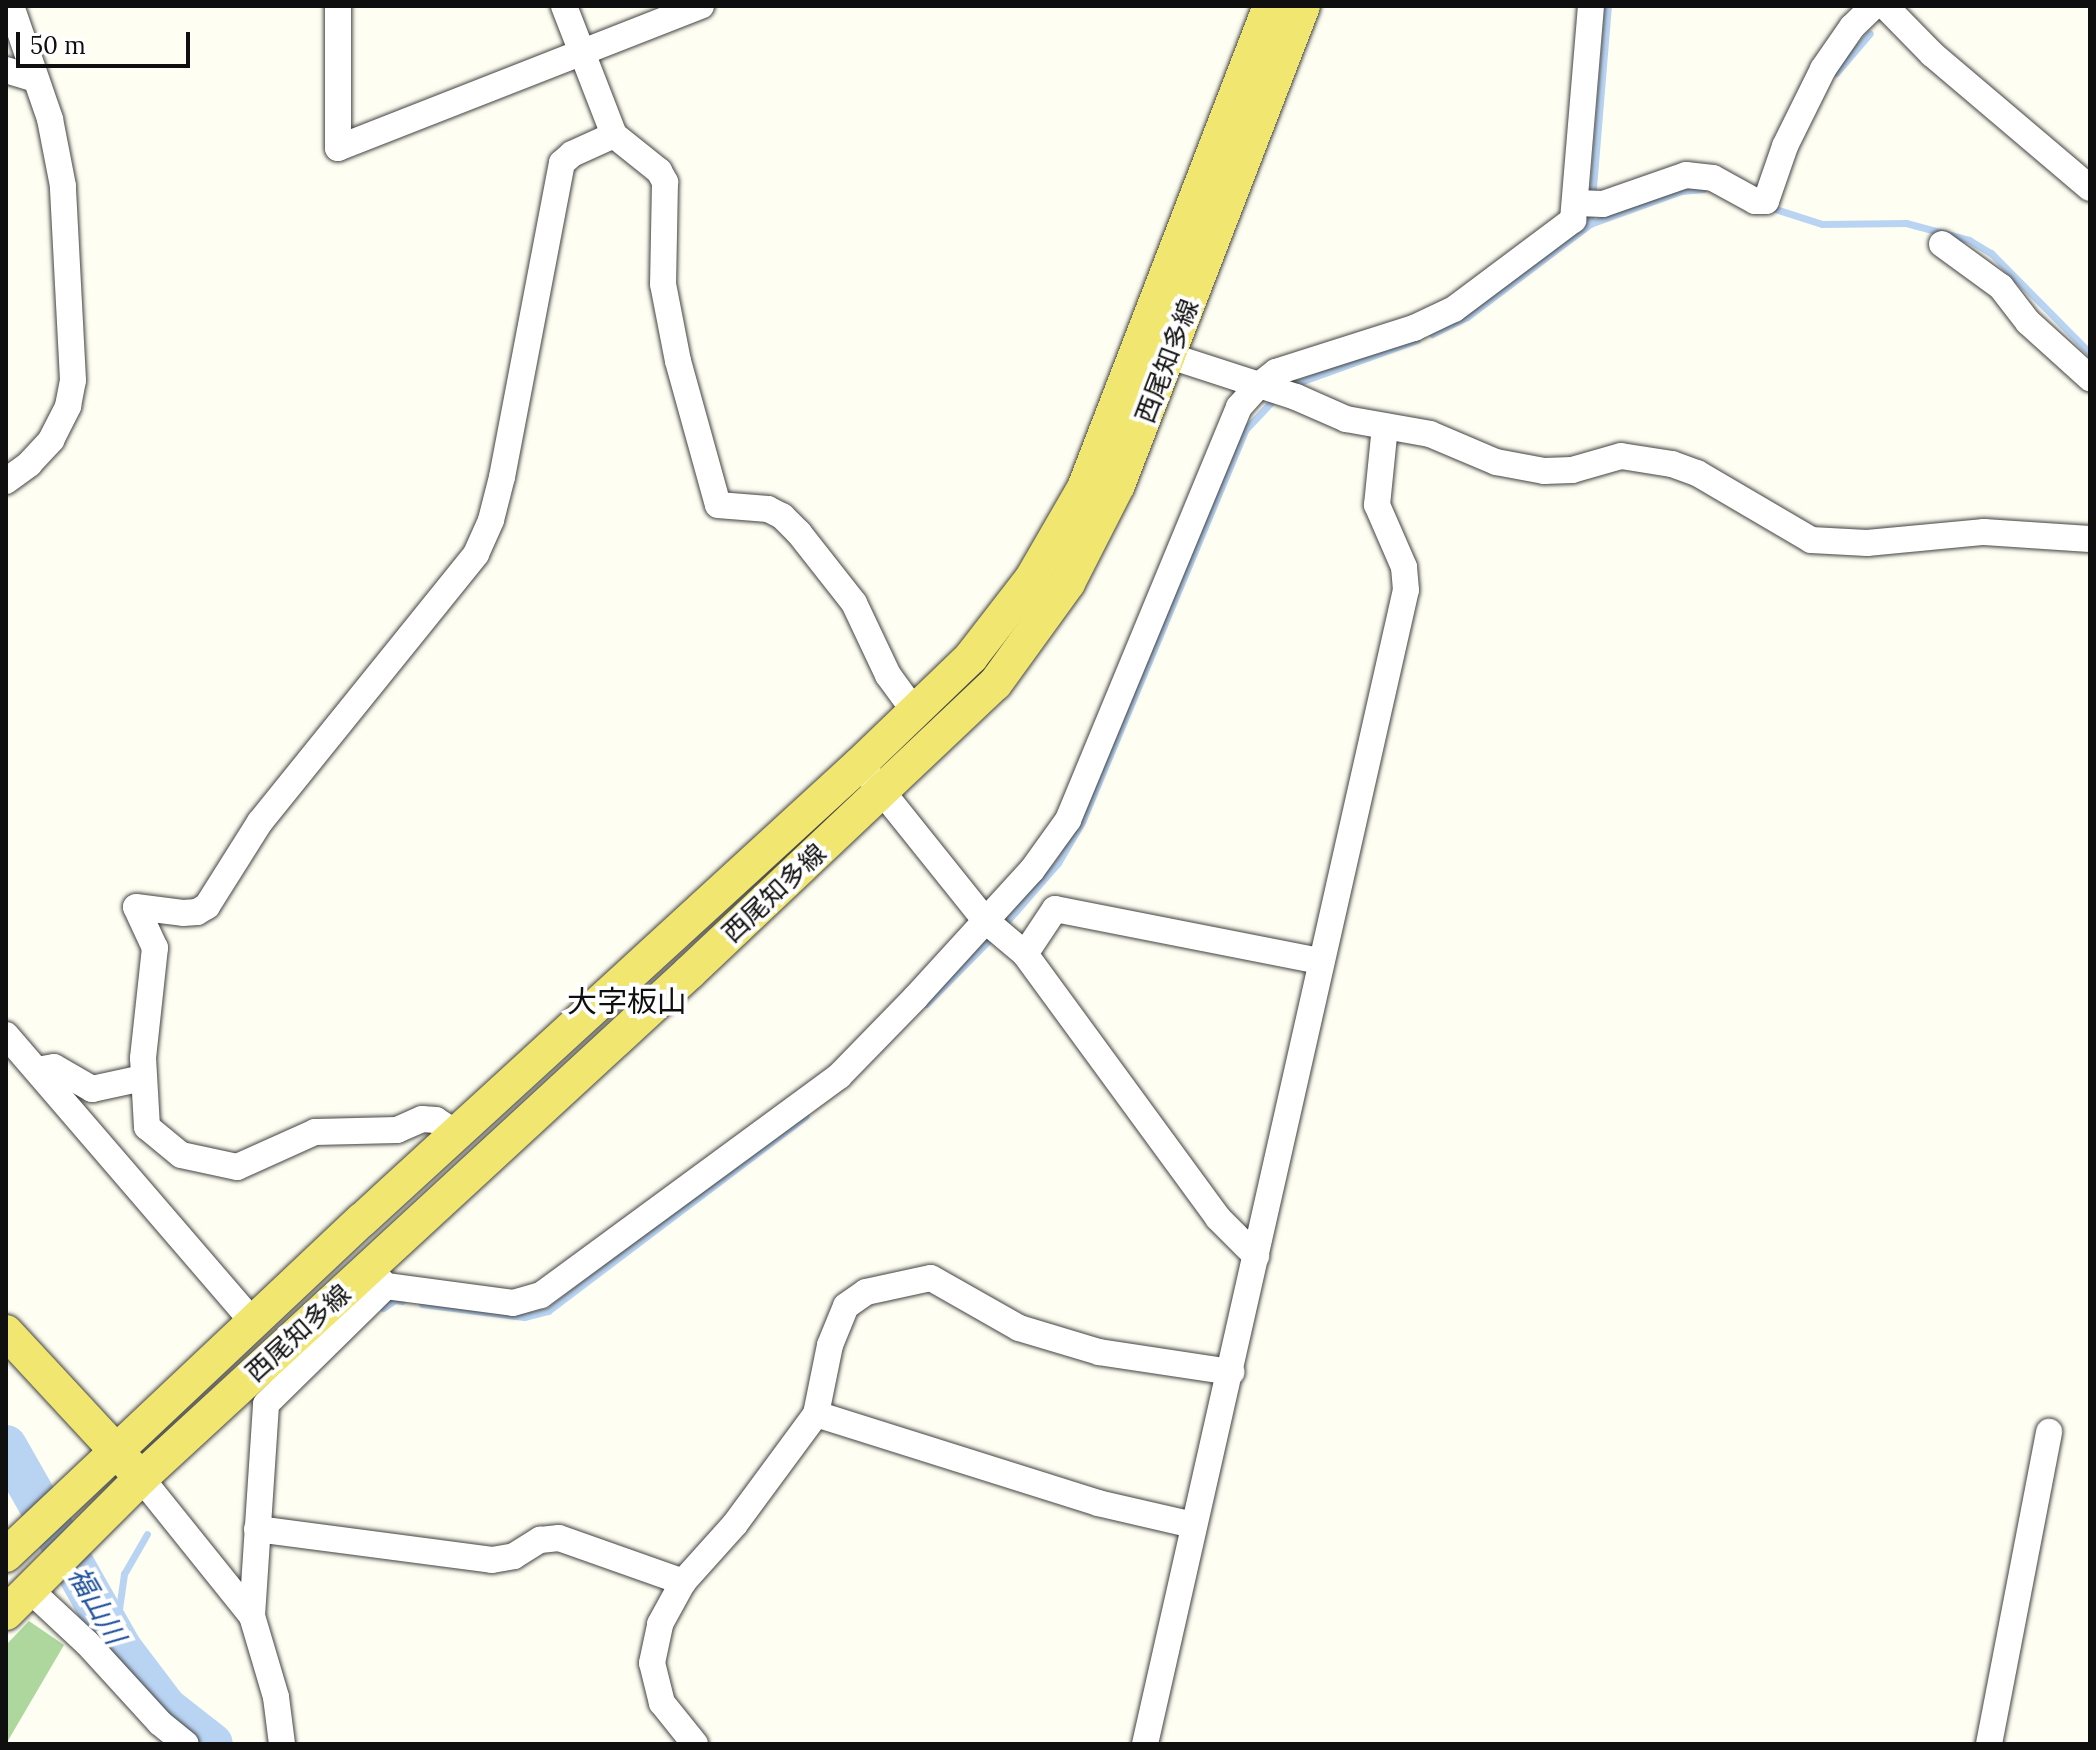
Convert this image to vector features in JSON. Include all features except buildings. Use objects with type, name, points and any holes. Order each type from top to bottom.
[{"type":"main road","name":"西尾知多線","points":[[8,1553],[362,1220],[459,1135],[860,764],[971,657],[1032,578],[1084,488],[1270,6]]},
{"type":"main road","name":"西尾知多線","points":[[24,1594],[141,1478],[377,1277],[995,684],[1045,618],[1107,508],[1170,356],[1303,6]]},
{"type":"main road","points":[[6,1332],[141,1478]]},
{"type":"street","points":[[6,481],[51,440],[68,406],[73,380],[63,186],[50,119],[11,6]]},
{"type":"street","points":[[338,6],[338,148],[701,6]]},
{"type":"street","points":[[564,6],[614,135],[659,171],[665,182],[663,284],[678,361],[718,505],[768,509],[782,516],[799,533],[854,603],[888,675],[915,712]]},
{"type":"street","points":[[1276,391],[1276,372],[1414,328],[1454,309],[1573,220],[1577,203],[1591,6]]},
{"type":"street","points":[[1577,203],[1603,204],[1686,175],[1713,178],[1755,201],[1766,201],[1785,146],[1823,69],[1852,27],[1874,6]]},
{"type":"street","points":[[1885,6],[1932,54],[2090,188]]},
{"type":"street","points":[[6,70],[35,79]]},
{"type":"street","points":[[459,1135],[436,1120],[422,1119],[397,1130],[315,1132],[253,1163],[237,1167],[216,1165],[181,1155],[147,1127],[143,1078],[155,948],[136,907],[183,913],[197,912],[207,906],[260,822],[476,554],[491,520],[502,477],[555,186],[562,163],[572,154],[614,135]]},
{"type":"street","points":[[1942,244],[2001,287],[2028,322],[2090,378]]},
{"type":"street","points":[[1170,356],[1276,391],[1346,419],[1430,434],[1496,462],[1544,471],[1572,470],[1621,456],[1672,464],[1697,473],[1811,540],[1867,543],[1984,532],[2090,539]]},
{"type":"street","points":[[1003,936],[1068,820],[1239,407],[1276,391]]},
{"type":"street","points":[[1145,1744],[1406,590],[1404,567],[1377,505],[1385,426]]},
{"type":"street","points":[[860,764],[1003,936],[1218,1218],[1256,1256]]},
{"type":"street","points":[[282,1744],[276,1697],[252,1616],[266,1404],[377,1277],[513,1303],[541,1295],[839,1076],[1003,936],[1055,909],[1321,961]]},
{"type":"street","points":[[6,1035],[254,1323]]},
{"type":"street","points":[[37,1070],[54,1067],[92,1089],[143,1078]]},
{"type":"street","points":[[695,1744],[662,1703],[652,1663],[660,1624],[683,1582],[735,1524],[816,1414],[830,1345],[846,1306],[866,1292],[931,1278],[1019,1328],[1099,1352],[1231,1372]]},
{"type":"street","points":[[816,1414],[1098,1503],[1193,1525]]},
{"type":"street","points":[[1989,1744],[2049,1432]]},
{"type":"street","points":[[141,1478],[252,1616]]},
{"type":"street","points":[[257,1529],[492,1560],[514,1556],[540,1540],[559,1538],[683,1582]]},
{"type":"street","points":[[24,1594],[87,1643],[160,1723],[186,1744]]},
{"type":"green space","points":[[29,1621],[64,1645],[6,1744],[6,1645]]},
{"type":"waterway","points":[[1590,224],[1608,6]]},
{"type":"waterway","points":[[1836,73],[1870,33]]},
{"type":"waterway","points":[[1432,334],[1467,317],[1590,224],[1681,191],[1703,189]]},
{"type":"waterway","points":[[1775,209],[1822,224],[1906,223],[1969,240],[1991,253],[2090,353]]},
{"type":"waterway","points":[[1289,386],[1417,340]]},
{"type":"waterway","points":[[1002,927],[1058,863],[1082,822],[1245,430],[1277,396]]},
{"type":"waterway","points":[[926,1004],[993,936]]},
{"type":"waterway","points":[[422,1304],[524,1317],[548,1311],[806,1116]]},
{"type":"waterway","points":[[383,1308],[395,1300],[402,1301]]},
{"type":"waterway","name":"福山川","points":[[6,1446],[122,1650],[166,1708],[212,1744]]},
{"type":"waterway","points":[[115,1637],[124,1574],[147,1534]]},
{"type":"district","name":"大字板山","points":[[627,1001]]}]
